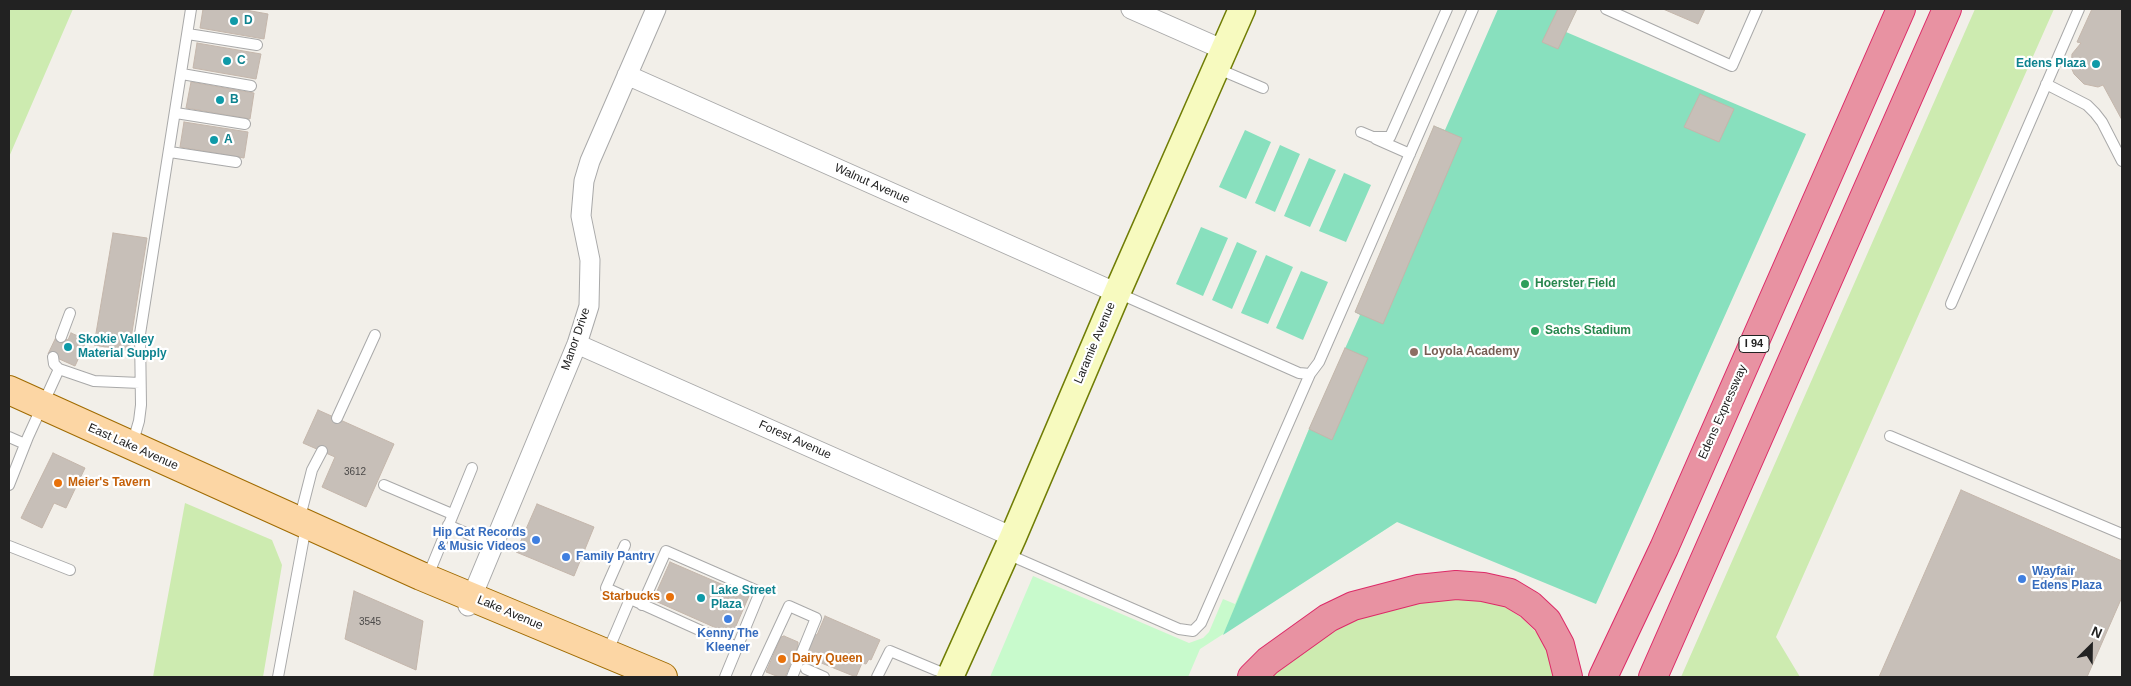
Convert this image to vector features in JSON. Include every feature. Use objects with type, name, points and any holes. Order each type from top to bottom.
[{"type":"highway","name":"Edens Expressway","points":[[1603,677],[1672,530],[1901,9]]},
{"type":"highway","points":[[1653,677],[1947,9]]},
{"type":"highway","points":[[1252,677],[1268,661],[1328,618],[1353,606],[1418,589],[1456,585],[1483,586],[1510,593],[1530,605],[1547,621],[1560,645],[1568,677]]},
{"type":"main road","name":"East Lake Avenue","points":[[9,390],[258,504]]},
{"type":"main road","name":"Lake Avenue","points":[[258,504],[427,578],[470,601]]},
{"type":"main road","name":"Lake Avenue","points":[[358,548],[612,665],[663,677]]},
{"type":"street","name":"Manor Drive","points":[[470,601],[577,344],[589,306],[590,260],[581,216],[584,180],[590,161],[656,9]]},
{"type":"street","points":[[1131,9],[1220,59]]},
{"type":"street","name":"Laramie Avenue","points":[[950,677],[1242,9]]},
{"type":"street","name":"Walnut Avenue","points":[[627,75],[1117,293]]},
{"type":"street","name":"Forest Avenue","points":[[577,344],[1009,545]]},
{"type":"lane","points":[[132,446],[139,421],[140,334],[192,9]]},
{"type":"lane","points":[[1373,137],[1390,137],[1447,9]]},
{"type":"lane","points":[[1009,545],[1179,629],[1193,631],[1201,623],[1310,374],[1319,362],[1473,9]]},
{"type":"lane","points":[[1606,9],[1732,66],[1757,9]]},
{"type":"lane","points":[[1951,304],[2080,9]]},
{"type":"lane","points":[[188,34],[257,45]]},
{"type":"lane","points":[[1220,59],[1263,88]]},
{"type":"lane","points":[[182,74],[251,86]]},
{"type":"lane","points":[[2046,84],[2087,106],[2095,113],[2102,122],[2122,161]]},
{"type":"lane","points":[[176,113],[245,124]]},
{"type":"lane","points":[[1361,132],[1409,157]]},
{"type":"lane","points":[[170,152],[236,162]]},
{"type":"lane","points":[[1117,293],[1298,373],[1310,374]]},
{"type":"lane","points":[[61,337],[70,314]]},
{"type":"lane","points":[[336,418],[375,335]]},
{"type":"lane","points":[[53,357],[54,364],[59,369],[94,381],[140,383]]},
{"type":"lane","points":[[9,485],[25,444],[59,369]]},
{"type":"lane","points":[[1890,436],[2122,534]]},
{"type":"lane","points":[[9,437],[25,444]]},
{"type":"lane","points":[[278,677],[312,470],[322,451]]},
{"type":"lane","points":[[427,578],[472,468]]},
{"type":"lane","points":[[384,485],[452,514]]},
{"type":"lane","points":[[448,525],[494,545]]},
{"type":"lane","points":[[625,544],[606,588],[737,647]]},
{"type":"lane","points":[[9,546],[70,570]]},
{"type":"lane","points":[[642,605],[666,551],[760,592],[725,677]]},
{"type":"lane","points":[[612,665],[630,599]]},
{"type":"lane","points":[[756,677],[789,606],[816,618],[792,677]]},
{"type":"lane","points":[[878,677],[890,651],[950,677]]},
{"type":"lane","points":[[806,669],[824,677]]},
{"type":"green space","points":[[9,9],[73,9],[9,157]]},
{"type":"green space","name":"Sachs Stadium","points":[[1498,9],[1577,9],[1566,32],[1806,134],[1596,604],[1397,522],[1223,635],[1309,429],[1360,315],[1355,312],[1434,126],[1445,130]]},
{"type":"green space","points":[[1975,9],[2054,9],[1776,637],[1800,677],[1681,677]]},
{"type":"green space","points":[[1245,130],[1271,142],[1246,199],[1219,187]]},
{"type":"green space","points":[[1280,145],[1300,154],[1275,212],[1255,203]]},
{"type":"green space","points":[[1309,158],[1336,170],[1310,227],[1284,216]]},
{"type":"green space","points":[[1344,173],[1371,185],[1346,242],[1319,231]]},
{"type":"green space","points":[[1201,227],[1228,238],[1203,296],[1176,284]]},
{"type":"green space","points":[[1237,242],[1257,251],[1232,309],[1212,300]]},
{"type":"green space","points":[[1266,255],[1293,267],[1268,324],[1241,313]]},
{"type":"green space","points":[[1301,271],[1328,282],[1303,340],[1276,328]]},
{"type":"green space","points":[[1309,429],[1425,504],[1200,649],[1188,677],[990,677],[1033,576],[1189,643],[1203,638],[1209,632],[1223,599],[1235,604]]},
{"type":"green space","points":[[185,503],[272,540],[282,565],[263,677],[153,677]]},
{"type":"green space","points":[[1455,597],[1480,598],[1504,606],[1522,618],[1539,635],[1551,658],[1554,677],[1271,677],[1304,649],[1330,631],[1356,619],[1387,608]]},
{"type":"building","name":"D","points":[[203,9],[240,9],[268,14],[264,39],[200,28]]},
{"type":"building","points":[[1558,9],[1577,9],[1558,49],[1542,42]]},
{"type":"building","points":[[1663,9],[1705,9],[1698,24]]},
{"type":"building","name":"Edens Plaza","points":[[2092,9],[2122,9],[2122,120],[2103,85],[2098,87],[2084,84],[2074,74],[2071,67],[2072,54],[2081,43],[2077,42]]},
{"type":"building","name":"C","points":[[197,43],[261,54],[256,79],[193,68]]},
{"type":"building","name":"B","points":[[191,82],[254,93],[250,119],[186,108]]},
{"type":"building","points":[[1700,94],[1734,109],[1719,142],[1684,127]]},
{"type":"building","name":"A","points":[[184,122],[248,132],[244,158],[180,147]]},
{"type":"building","points":[[1434,126],[1462,138],[1383,324],[1355,312]]},
{"type":"building","points":[[113,233],[147,238],[129,351],[94,345]]},
{"type":"building","name":"Skokie Valley Material Supply","points":[[71,333],[87,340],[75,366],[48,354],[57,335],[68,340]]},
{"type":"building","points":[[1345,348],[1368,358],[1332,440],[1309,429]]},
{"type":"building","points":[[318,410],[394,444],[366,507],[322,487],[335,457],[303,443]]},
{"type":"building","name":"Meier's Tavern","points":[[53,453],[85,468],[66,508],[54,503],[42,528],[21,518]]},
{"type":"building","name":"Wayfair Edens Plaza","points":[[1961,490],[2122,561],[2122,597],[2087,677],[1879,677]]},
{"type":"building","points":[[537,504],[594,527],[574,576],[516,552]]},
{"type":"building","name":"Lake Street Plaza","points":[[670,562],[749,596],[732,635],[653,600]]},
{"type":"building","points":[[354,591],[423,621],[416,670],[345,639]]},
{"type":"building","points":[[825,616],[880,640],[871,660],[869,659],[866,664],[862,663],[856,677],[804,656],[814,634],[817,635]]},
{"type":"building","name":"Dairy Queen","points":[[784,636],[798,642],[798,646],[785,677],[779,677],[766,672],[781,637]]},
{"type":"place","name":"D","points":[[234,21]]},
{"type":"place","name":"C","points":[[227,61]]},
{"type":"place","name":"Edens Plaza","points":[[2096,64]]},
{"type":"place","name":"B","points":[[220,100]]},
{"type":"place","name":"A","points":[[214,140]]},
{"type":"place","name":"Hoerster Field","points":[[1525,284]]},
{"type":"place","name":"Sachs Stadium","points":[[1535,331]]},
{"type":"place","name":"Skokie Valley Material Supply","points":[[68,347]]},
{"type":"place","name":"Loyola Academy","points":[[1414,352]]},
{"type":"place","name":"Meier's Tavern","points":[[58,483]]},
{"type":"place","name":"Hip Cat Records & Music Videos","points":[[536,540]]},
{"type":"place","name":"Family Pantry","points":[[566,557]]},
{"type":"place","name":"Wayfair Edens Plaza","points":[[2022,579]]},
{"type":"place","name":"Starbucks","points":[[670,597]]},
{"type":"place","name":"Lake Street Plaza","points":[[701,598]]},
{"type":"place","name":"Kenny The Kleener","points":[[728,619]]},
{"type":"place","name":"Dairy Queen","points":[[782,659]]}]
